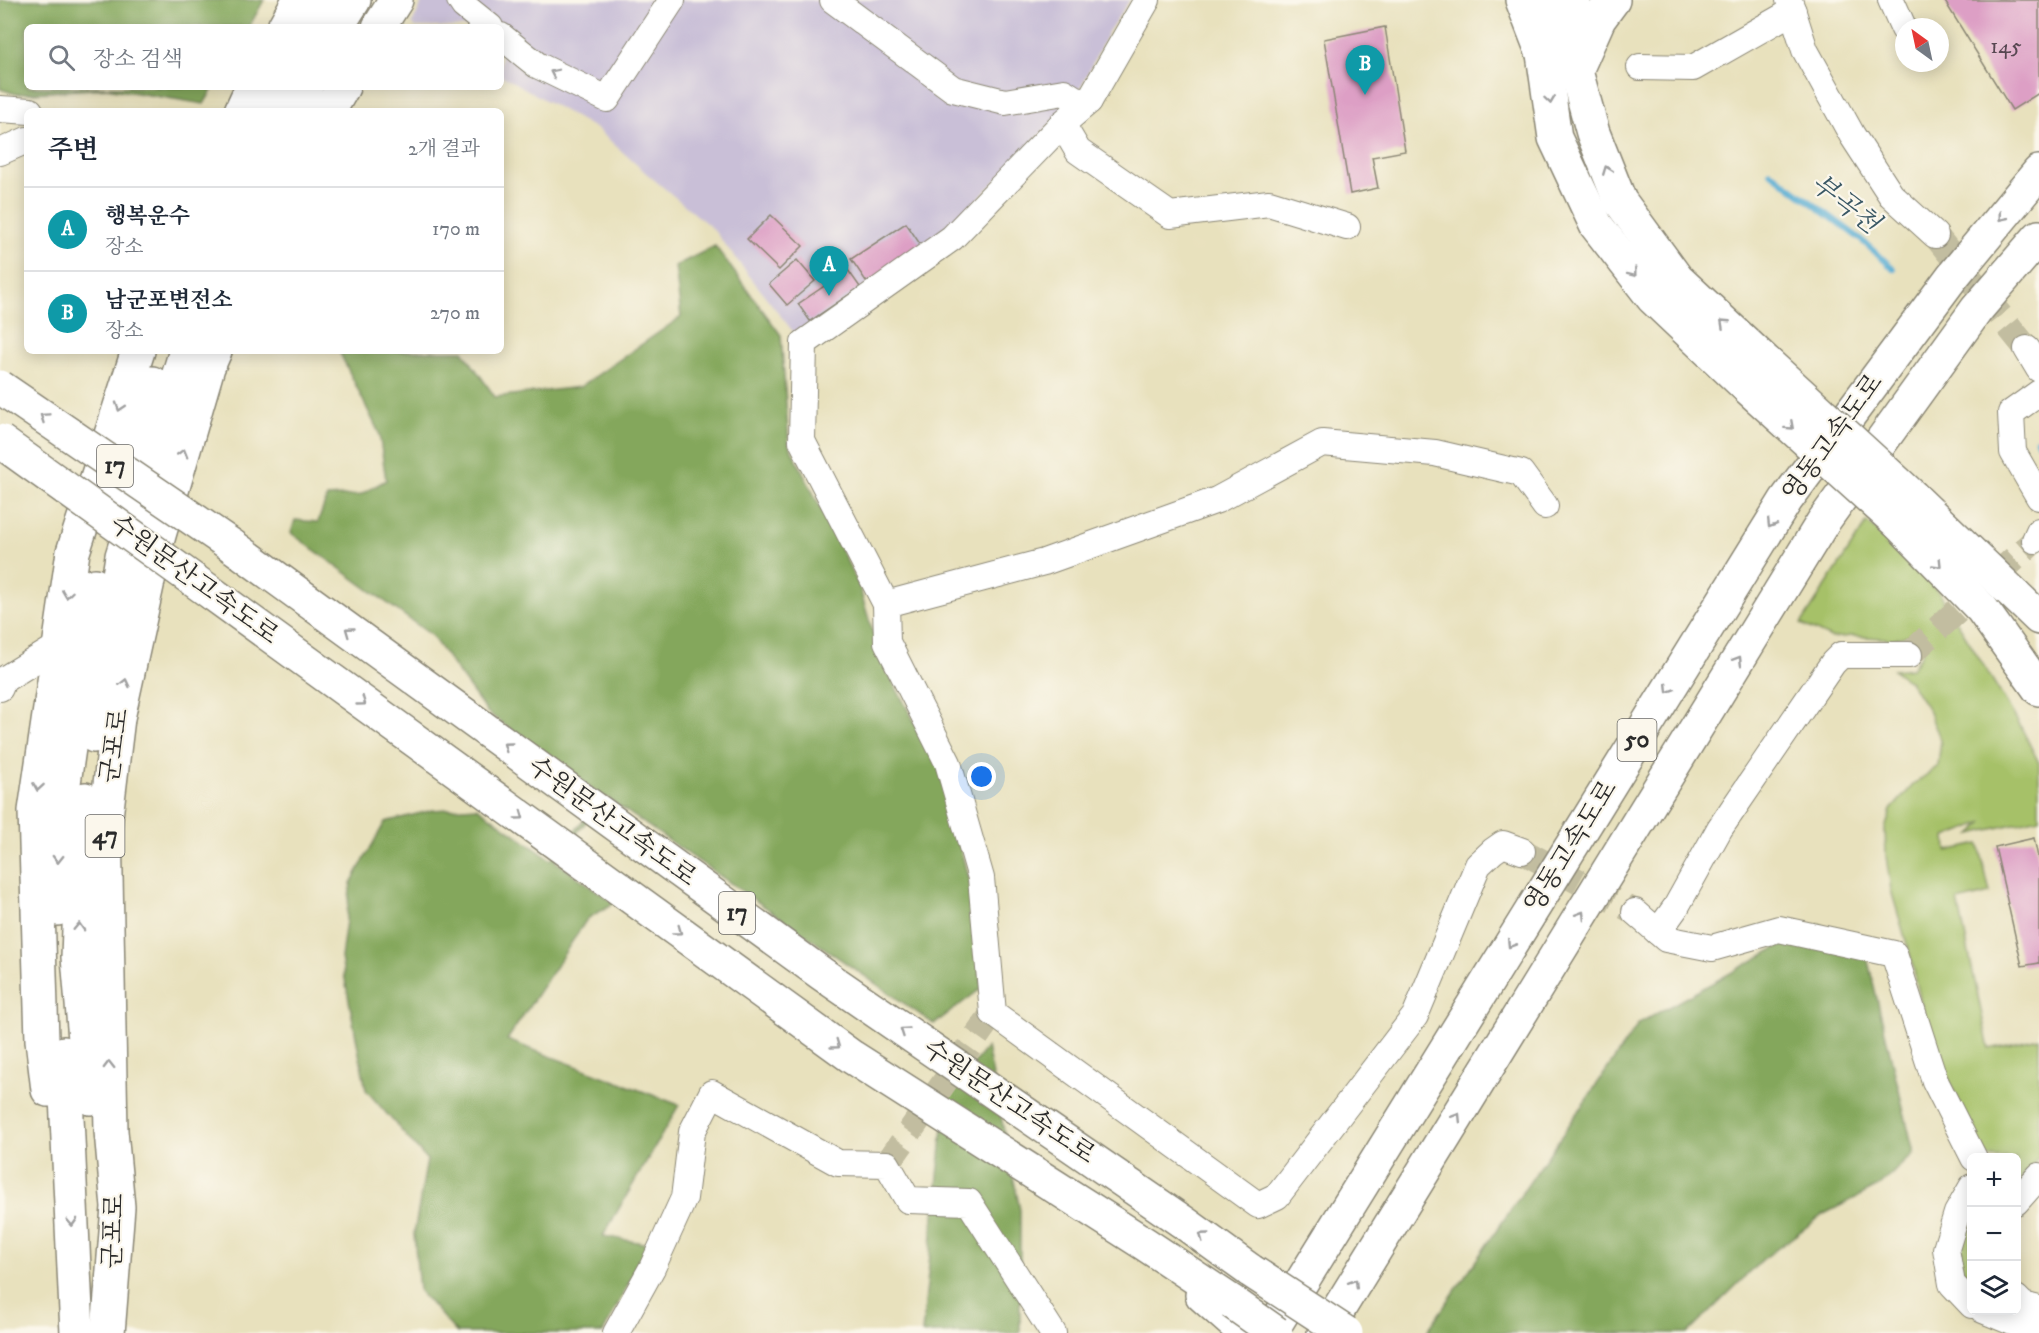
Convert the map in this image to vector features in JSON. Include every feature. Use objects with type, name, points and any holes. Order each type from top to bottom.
[{"type":"main road","points":[[286,24],[299,0]]},
{"type":"main road","points":[[313,24],[328,0]]},
{"type":"main road","points":[[339,24],[354,0]]},
{"type":"main road","points":[[381,24],[396,0]]},
{"type":"main road","points":[[1522,0],[1544,54]]},
{"type":"main road","points":[[1549,0],[1544,54],[1555,138],[1596,225],[1653,298],[1757,375],[1905,509],[2039,618]]},
{"type":"main road","points":[[1574,0],[1576,71],[1593,133],[1620,201],[1677,279],[1757,375]]},
{"type":"main road","points":[[1576,71],[1599,19],[1613,0]]},
{"type":"main road","points":[[242,108],[251,90]]},
{"type":"main road","points":[[268,108],[278,90]]},
{"type":"main road","points":[[296,108],[304,90]]},
{"type":"main road","points":[[331,108],[341,90]]},
{"type":"main road","name":"영동고속도로","points":[[1270,1333],[1786,500],[1952,277],[2039,172]]},
{"type":"main road","name":"영동고속도로","points":[[1324,1333],[1823,522],[1977,309],[2039,237]]},
{"type":"main road","name":"군포로","points":[[69,1164],[51,1108],[42,1040],[35,811],[74,552],[137,354]]},
{"type":"main road","name":"군포로","points":[[77,1333],[57,947],[59,818],[84,644],[101,560],[129,452],[163,354]]},
{"type":"main road","name":"군포로","points":[[107,1333],[78,957],[83,819],[100,692],[122,556],[185,354]]},
{"type":"main road","name":"군포로","points":[[107,1333],[118,1207],[111,1131],[105,825],[118,718],[155,549],[213,354]]},
{"type":"main road","name":"수원문산고속도로","points":[[0,387],[231,545],[822,974],[1177,1217],[1251,1271],[1346,1333]]},
{"type":"main road","name":"수원문산고속도로","points":[[0,441],[852,1057],[1145,1244],[1233,1317],[1276,1333]]},
{"type":"main road","points":[[1905,509],[1982,609],[2039,689]]},
{"type":"street","points":[[460,0],[486,24]]},
{"type":"street","points":[[504,38],[537,65],[607,99],[672,0]]},
{"type":"street","points":[[833,0],[953,89],[1005,102],[1064,92],[1075,99],[1089,101]]},
{"type":"street","points":[[1147,0],[1089,101],[1062,124],[952,238],[804,343],[802,441],[886,604],[887,642],[948,763],[981,878],[993,1014],[1258,1205],[1277,1196],[1415,1016],[1478,865],[1503,844],[1522,851]]},
{"type":"street","points":[[1890,0],[1899,18]]},
{"type":"street","points":[[1640,67],[1693,68],[1791,5],[1805,50],[1852,135],[1891,195],[1935,235]]},
{"type":"street","points":[[0,109],[24,111]]},
{"type":"street","points":[[1062,124],[1078,151],[1170,215],[1269,203],[1347,227]]},
{"type":"street","points":[[0,152],[24,141]]},
{"type":"street","points":[[2039,393],[2011,412],[2013,452],[2039,497]]},
{"type":"street","points":[[886,604],[1044,562],[1217,500],[1322,443],[1435,453],[1521,473],[1545,506]]},
{"type":"street","points":[[0,688],[3,680],[60,645]]},
{"type":"street","points":[[1658,932],[1676,907],[1720,828],[1833,663],[1841,655],[1909,655]]},
{"type":"street","points":[[1635,912],[1666,939],[1712,948],[1779,929],[1894,954],[1935,1081],[1971,1153]]},
{"type":"street","points":[[616,1333],[652,1268],[684,1198],[692,1132],[712,1093],[838,1163],[887,1164],[908,1200],[969,1202],[1053,1333]]},
{"type":"street","points":[[2021,1196],[2039,1176]]},
{"type":"street","points":[[1967,1194],[1957,1213],[1946,1250],[1952,1284],[1967,1301]]},
{"type":"street","points":[[2021,1302],[2039,1309]]},
{"type":"street","points":[[1993,1315],[2039,1333]]},
{"type":"shaded area","points":[[423,0],[1130,0],[1108,32],[1075,99],[944,234],[798,338],[712,228],[598,130],[504,77],[504,24],[412,24]]},
{"type":"green space","points":[[0,0],[264,0],[251,24],[24,24],[24,90],[77,90],[16,94],[0,89]]},
{"type":"green space","points":[[119,90],[212,90],[204,104]]},
{"type":"green space","points":[[715,246],[781,335],[789,444],[859,586],[881,660],[939,767],[969,881],[982,988],[934,1024],[606,797],[555,861],[614,903],[587,919],[507,1040],[679,1105],[603,1236],[649,1244],[603,1333],[457,1333],[419,1291],[414,1234],[427,1160],[366,1090],[341,958],[351,883],[385,822],[433,810],[477,807],[551,860],[603,797],[487,712],[431,635],[291,533],[295,520],[318,522],[327,497],[360,495],[386,480],[379,433],[340,354],[465,354],[495,397],[580,387],[681,317],[675,266]]},
{"type":"green space","points":[[1867,522],[1895,544],[1940,594],[2020,725],[2039,763],[2039,818],[1971,834],[1984,822],[1946,837],[1947,851],[1979,844],[1990,893],[1958,901],[1989,1049],[2039,1038],[2039,1157],[2021,1179],[2021,1153],[1979,1153],[1961,1106],[1929,1038],[1911,958],[1891,890],[1885,829],[1891,810],[1913,785],[1938,766],[1941,740],[1927,708],[1909,681],[1893,670],[1912,668],[1923,652],[1910,635],[1894,639],[1852,636],[1831,638],[1801,624]]},
{"type":"green space","points":[[1820,924],[1868,961],[1914,1153],[1879,1186],[1824,1214],[1762,1260],[1688,1333],[1426,1333],[1639,1023]]},
{"type":"green space","points":[[987,1047],[1020,1210],[1020,1333],[922,1333],[946,1097]]},
{"type":"green space","points":[[1967,1210],[1967,1286],[1962,1281],[1956,1232]]},
{"type":"building","points":[[1944,0],[2039,0],[2039,93],[2012,110]]},
{"type":"building","points":[[1385,27],[1405,151],[1372,157],[1378,188],[1350,194],[1324,39]]},
{"type":"building","points":[[771,215],[803,246],[779,270],[747,239]]},
{"type":"building","points":[[906,223],[922,247],[868,284],[851,259]]},
{"type":"building","points":[[797,260],[815,281],[787,305],[769,284]]},
{"type":"building","points":[[848,270],[860,287],[810,321],[798,304]]},
{"type":"building","points":[[2034,838],[2039,862],[2039,963],[2022,966],[1995,847]]},
{"type":"waterway","name":"부곡천","points":[[1770,172],[1859,238],[1894,269]]},
{"type":"waterway","name":"부곡천","points":[[2037,440],[2039,444]]},
{"type":"tunnel","points":[[1935,235],[2027,349]]},
{"type":"tunnel","points":[[1909,655],[2035,540]]},
{"type":"tunnel","points":[[1522,851],[1635,912]]},
{"type":"tunnel","points":[[887,1164],[993,1013]]},
{"type":"place","name":"남군포변전소","points":[[1365,95]]},
{"type":"place","name":"행복운수","points":[[829,296]]}]
